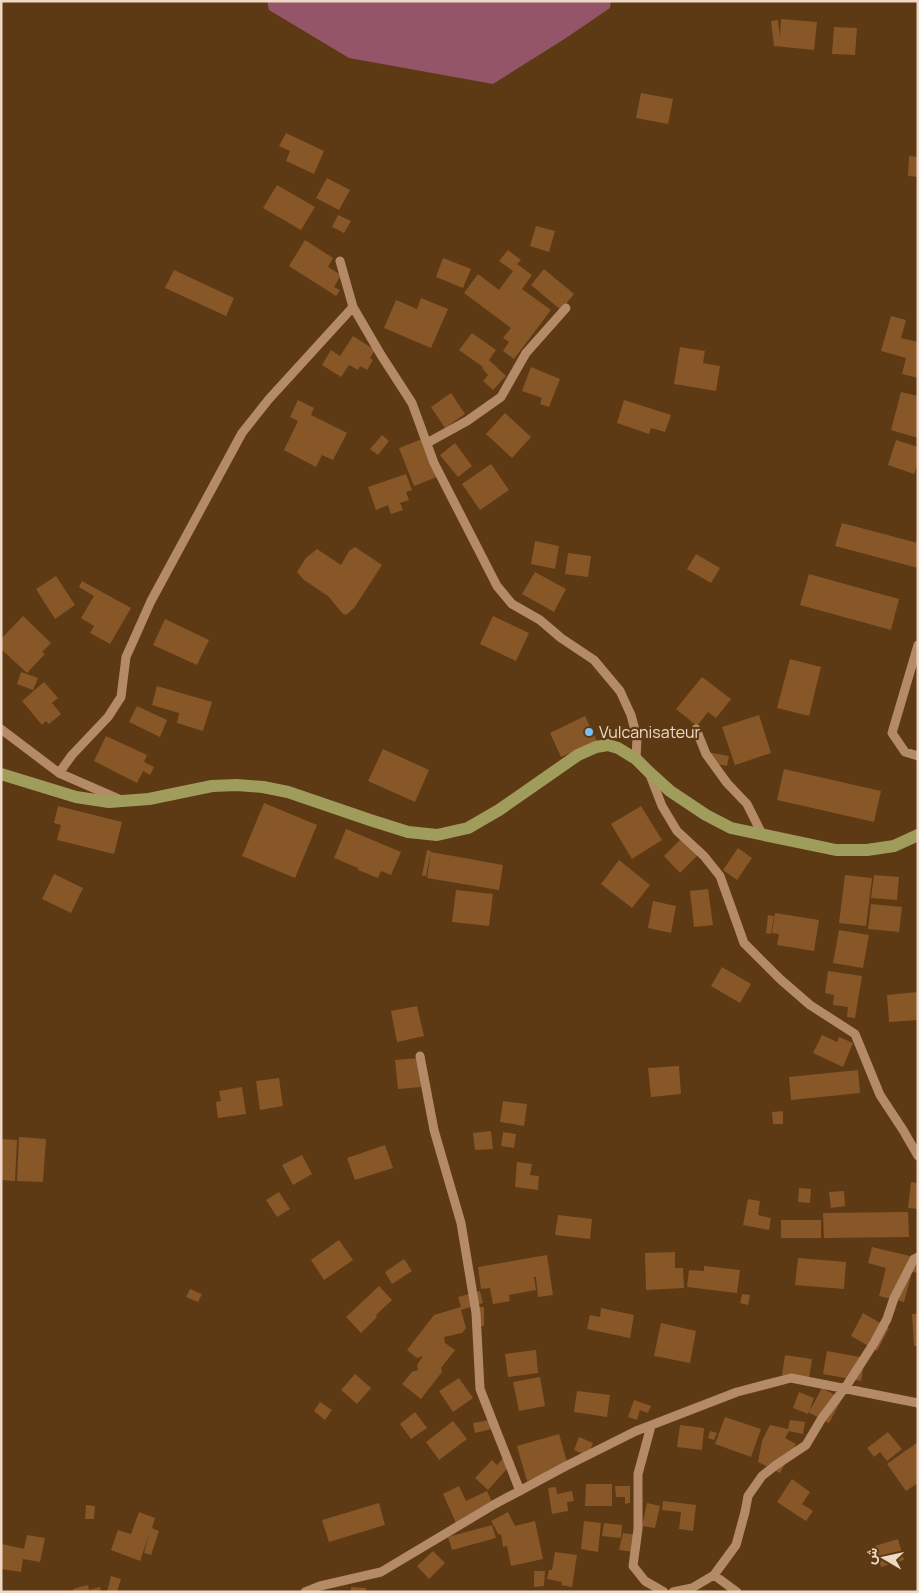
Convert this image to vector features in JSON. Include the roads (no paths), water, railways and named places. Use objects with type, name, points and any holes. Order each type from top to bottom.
[{"type":"main road","points":[[1,774],[76,797],[109,802],[149,799],[212,786],[262,787],[288,792],[408,832],[437,835],[468,828],[499,810],[578,755],[608,744],[636,759],[670,790],[706,815],[731,828],[836,850],[867,850],[894,846],[918,835]]},
{"type":"street","points":[[340,261],[353,307],[412,403],[434,463],[497,586],[512,604],[540,620],[594,660],[620,691],[631,715],[637,738],[636,759]]},
{"type":"street","points":[[59,773],[72,755],[108,717],[120,697],[126,657],[151,601],[242,433],[269,399],[353,307]]},
{"type":"street","points":[[427,443],[467,421],[501,397],[526,353],[566,308]]},
{"type":"street","points":[[918,645],[914,675],[892,733],[905,752],[918,756]]},
{"type":"street","points":[[1,729],[59,773],[124,801]]},
{"type":"street","points":[[696,729],[706,754],[727,783],[747,804],[762,834]]},
{"type":"street","points":[[649,772],[662,806],[677,831],[704,856],[720,876],[744,943],[780,979],[810,1005],[856,1034],[880,1095],[918,1156]]},
{"type":"street","points":[[420,1056],[434,1130],[461,1223],[476,1313],[480,1389],[520,1491]]},
{"type":"street","points":[[673,1592],[692,1588],[714,1575],[736,1545],[748,1496],[762,1476],[806,1445],[822,1418],[844,1389],[874,1343],[887,1319],[894,1298],[914,1259],[918,1256]]},
{"type":"street","points":[[305,1592],[320,1586],[381,1572],[520,1491],[636,1432],[736,1392],[792,1378],[918,1403]]},
{"type":"street","points":[[651,1426],[638,1474],[638,1529],[633,1566],[645,1582],[664,1592]]},
{"type":"street","points":[[714,1575],[737,1592]]},
{"type":"place","name":"Vulcanisateur","points":[[589,732]]}]
